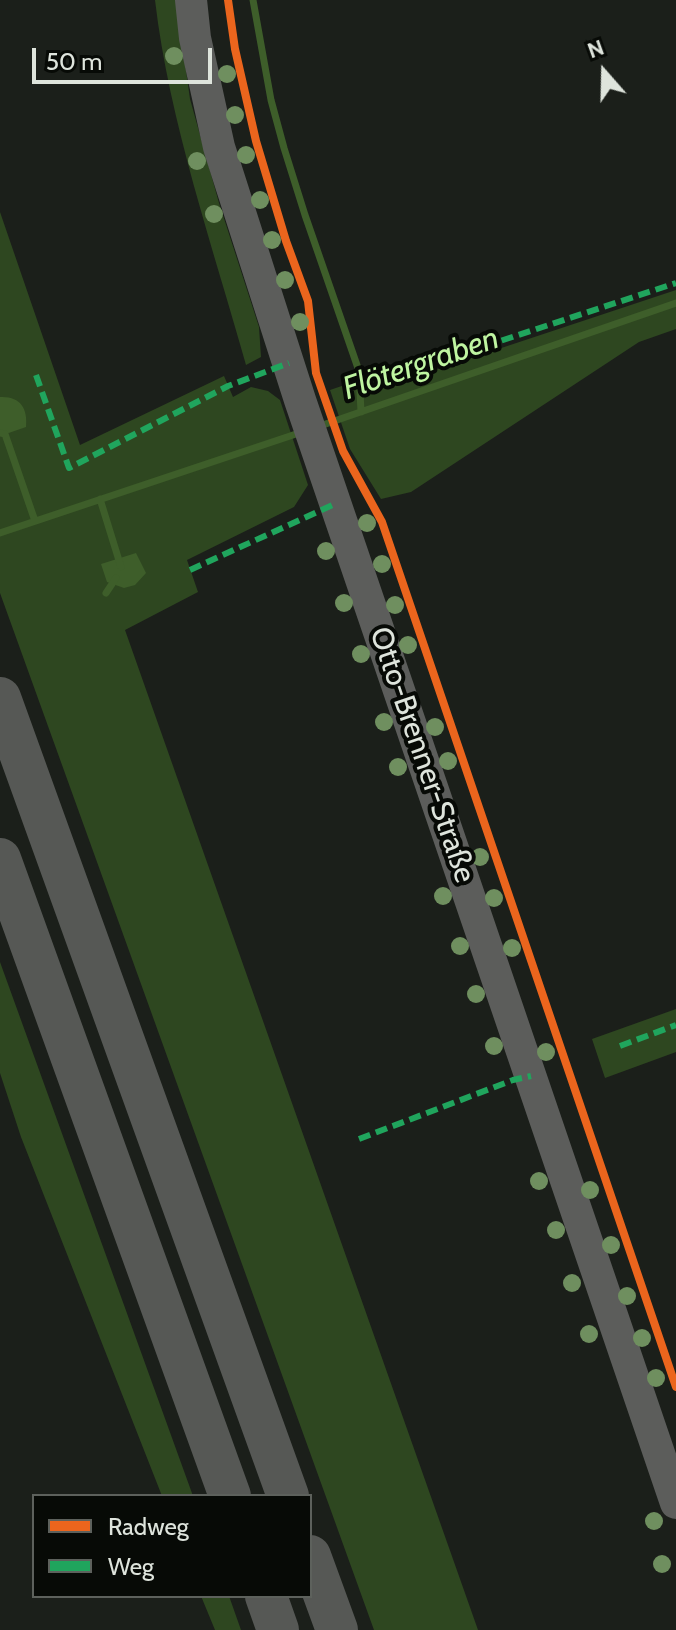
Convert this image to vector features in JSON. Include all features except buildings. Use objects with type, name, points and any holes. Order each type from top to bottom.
[{"type":"highway","points":[[0,698],[287,1494]]},
{"type":"highway","points":[[0,859],[229,1494]]},
{"type":"highway","points":[[312,1561],[337,1630]]},
{"type":"highway","points":[[267,1598],[278,1630]]},
{"type":"main road","name":"Otto-Brenner-Straße","points":[[191,0],[195,38],[219,147],[300,400],[676,1503]]},
{"type":"shaded area","points":[[155,0],[176,0],[190,99],[259,327],[261,357],[246,365],[181,138]]},
{"type":"shaded area","points":[[0,212],[80,445],[224,376],[233,397],[251,387],[268,391],[280,400],[308,485],[294,507],[187,560],[198,592],[125,630],[478,1630],[374,1630],[0,593]]},
{"type":"shaded area","points":[[676,290],[676,329],[639,342],[411,492],[381,499],[350,449],[330,390],[371,376],[438,369]]},
{"type":"shaded area","points":[[0,397],[21,404],[26,414],[26,427],[0,436]]},
{"type":"shaded area","points":[[136,553],[146,573],[135,585],[124,588],[107,582],[101,564]]},
{"type":"shaded area","points":[[0,962],[192,1494],[161,1494],[21,1137],[0,1073]]},
{"type":"shaded area","points":[[676,1009],[676,1052],[605,1078],[592,1039]]},
{"type":"shaded area","points":[[202,1598],[230,1598],[241,1630],[215,1630]]},
{"type":"waterway","points":[[253,0],[271,100],[284,148],[359,371],[361,412]]},
{"type":"waterway","name":"Flötergraben","points":[[317,427],[676,303]]},
{"type":"waterway","name":"Flötergraben","points":[[0,533],[302,432]]},
{"type":"waterway","points":[[0,433],[5,434],[35,521]]},
{"type":"waterway","points":[[100,499],[121,567]]},
{"type":"waterway","points":[[106,593],[116,578]]},
{"type":"marked path","points":[[382,380],[676,283]]},
{"type":"marked path","points":[[36,375],[69,468],[228,386],[289,363]]},
{"type":"marked path","points":[[190,570],[337,503]]},
{"type":"marked path","points":[[620,1046],[676,1025]]},
{"type":"marked path","points":[[359,1139],[513,1080],[531,1076]]},
{"type":"cycle path","points":[[228,0],[235,49],[256,141],[308,301],[316,373],[343,451],[382,522],[676,1387]]}]
